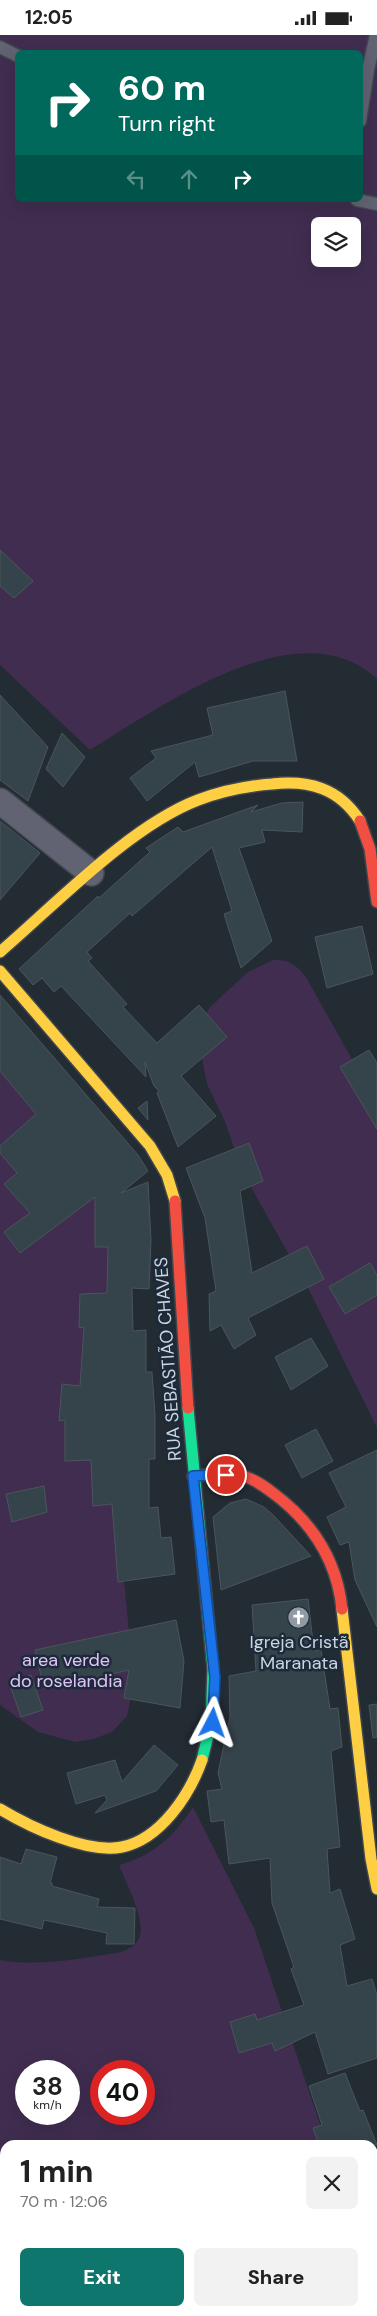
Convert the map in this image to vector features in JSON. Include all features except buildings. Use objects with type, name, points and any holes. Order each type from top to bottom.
[{"type":"street","points":[[0,952],[151,823],[177,808],[210,795],[254,785],[302,782],[322,786],[336,793],[350,805],[362,822],[372,831],[377,902]]},
{"type":"street","points":[[0,801],[91,873]]},
{"type":"street","name":"RUA SEBASTIÃO CHAVES","points":[[0,971],[150,1146],[164,1167],[172,1184],[176,1206],[193,1476],[215,1695],[208,1745],[195,1780],[170,1815],[158,1828],[134,1844],[116,1849],[91,1847],[65,1838],[0,1809]]},
{"type":"street","points":[[193,1476],[235,1475],[245,1477],[262,1485],[308,1524],[321,1541],[333,1564],[340,1590],[371,1859],[377,1889]]},
{"type":"lane","points":[[363,102],[376,35]]},
{"type":"lane","points":[[0,47],[15,54]]},
{"type":"lane","points":[[363,201],[377,204]]},
{"type":"green space","points":[[0,35],[377,35],[377,679],[345,659],[309,653],[271,658],[231,671],[191,689],[90,750],[0,665]]},
{"type":"green space","points":[[273,960],[292,964],[306,977],[377,1104],[377,1428],[311,1294],[242,1171],[225,1122],[207,1084],[199,1044],[203,1020],[210,1007],[248,972]]},
{"type":"green space","name":"area verde do roselandia","points":[[0,1054],[85,1159],[113,1254],[122,1560],[134,1681],[127,1716],[112,1732],[94,1739],[75,1742],[38,1732],[0,1705]]},
{"type":"green space","points":[[193,1807],[254,1928],[325,2140],[0,2140],[0,1960],[30,1963],[61,1961],[121,1952],[134,1945],[138,1941],[141,1931],[140,1922],[134,1901],[119,1865],[142,1856],[170,1836]]},
{"type":"traffic: fast","points":[[188,1408],[213,1669],[211,1723],[202,1760]]},
{"type":"traffic: slow","points":[[0,952],[120,847],[172,812],[198,800],[243,788],[298,783],[311,785],[333,794],[343,801],[360,821]]},
{"type":"traffic: slow","points":[[0,971],[150,1146],[167,1175],[175,1201]]},
{"type":"traffic: slow","points":[[342,1609],[371,1859],[377,1889]]},
{"type":"traffic: slow","points":[[0,1809],[27,1824],[76,1843],[92,1847],[122,1847],[149,1835],[161,1825],[182,1800],[202,1760]]},
{"type":"traffic: jam","points":[[360,821],[370,849],[377,902]]},
{"type":"traffic: jam","points":[[175,1201],[188,1408]]},
{"type":"traffic: jam","points":[[193,1476],[224,1474],[243,1476],[262,1485],[287,1504],[311,1530],[328,1559],[335,1575],[342,1609]]},
{"type":"place","name":"Igreja Cristã Maranata","points":[[299,1617]]},
{"type":"route","points":[[213,1723],[215,1677],[193,1476],[226,1475]]}]
